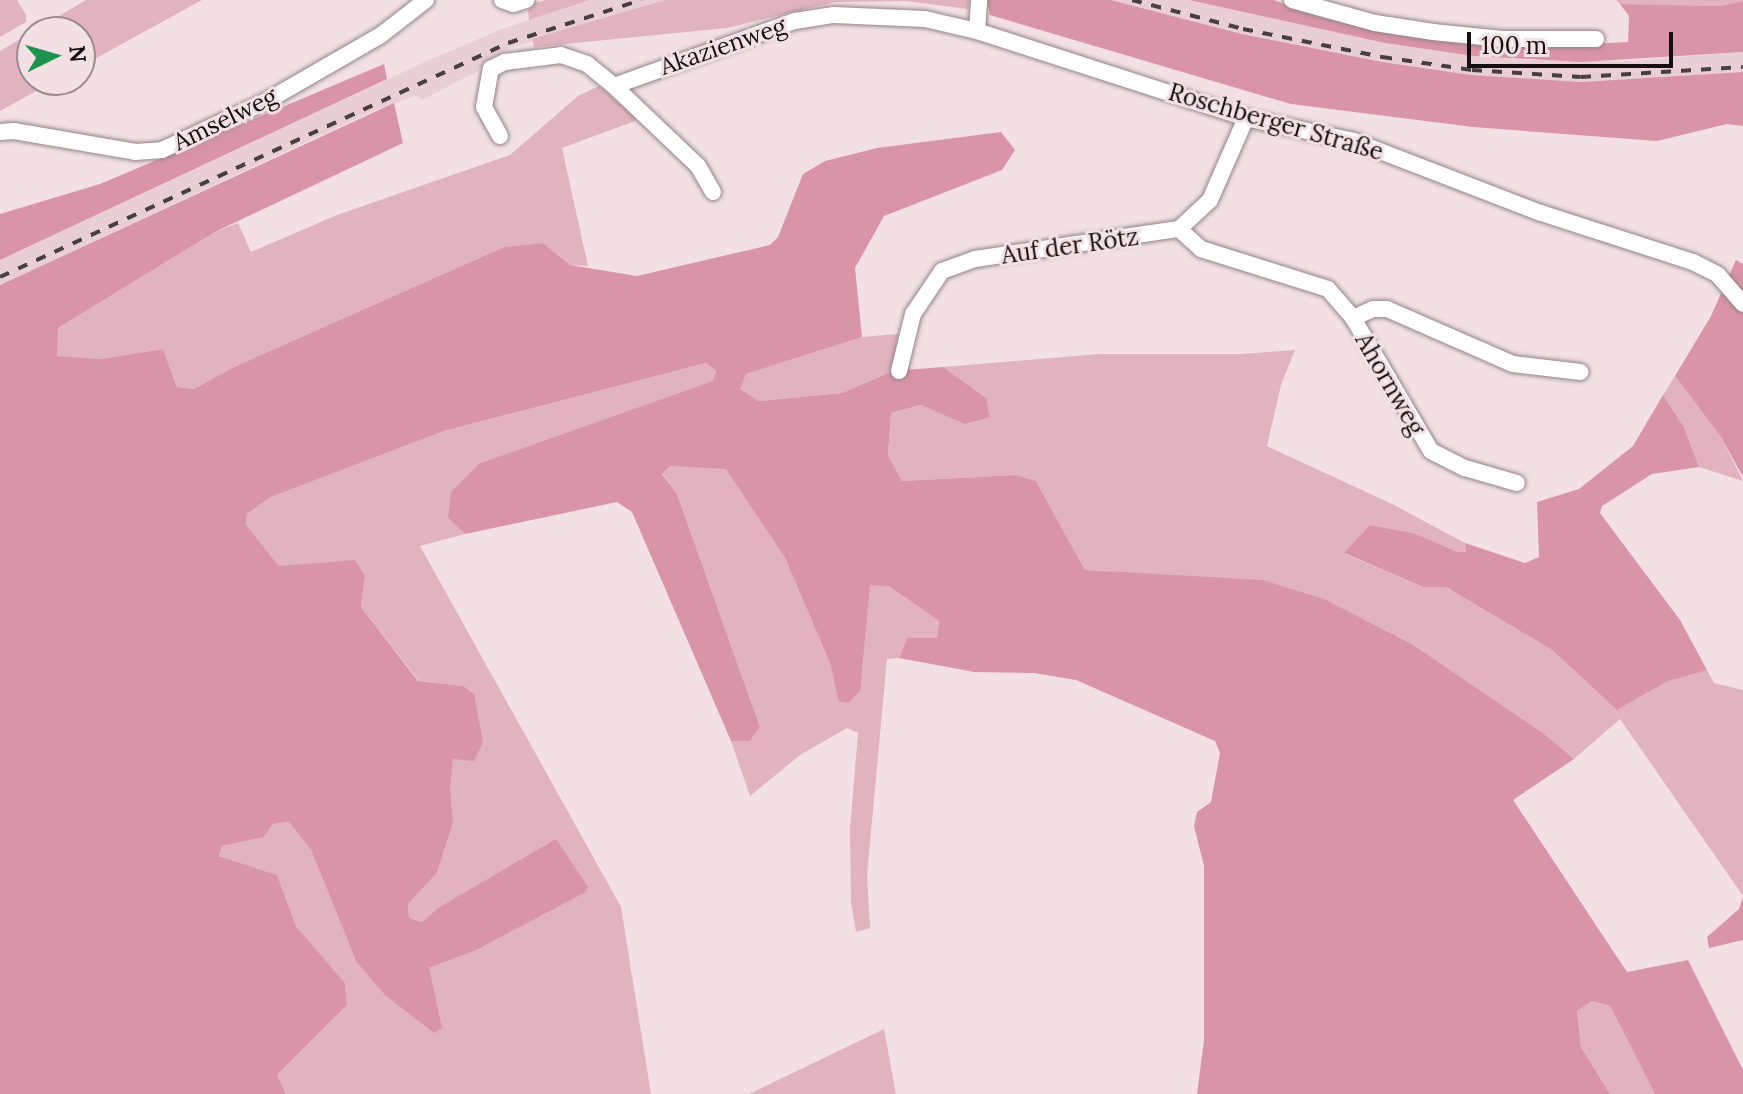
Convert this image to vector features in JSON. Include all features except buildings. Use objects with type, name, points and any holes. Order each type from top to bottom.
[{"type":"street","name":"Amselweg","points":[[0,132],[14,131],[135,152],[162,150],[265,102],[381,35],[426,0]]},
{"type":"street","points":[[504,1],[526,0]]},
{"type":"street","points":[[1292,0],[1375,23],[1433,32],[1503,39],[1596,39]]},
{"type":"street","points":[[977,31],[979,6]]},
{"type":"street","name":"Akazienweg","points":[[614,86],[795,21],[834,15],[925,19],[977,31]]},
{"type":"street","name":"Roschberger Straße","points":[[977,31],[1246,118],[1354,141],[1541,213],[1693,262],[1718,275],[1743,304]]},
{"type":"street","points":[[500,136],[484,107],[488,76],[497,64],[561,55],[587,64],[614,86],[698,166],[713,192]]},
{"type":"street","points":[[1179,229],[1210,200],[1246,118]]},
{"type":"street","name":"Ahornweg","points":[[1179,229],[1201,249],[1328,289],[1353,318],[1431,451],[1465,468],[1517,483]]},
{"type":"street","name":"Auf der Rötz","points":[[899,371],[913,314],[929,287],[952,265],[1179,229]]},
{"type":"street","name":"Ahornweg","points":[[1353,318],[1373,309],[1387,309],[1513,364],[1581,372]]},
{"type":"shaded area","points":[[0,0],[17,0],[26,16],[16,16],[16,28],[0,37]]},
{"type":"shaded area","points":[[86,0],[202,0],[96,58],[96,16],[59,16]]},
{"type":"shaded area","points":[[590,0],[665,0],[510,48],[485,61],[478,71],[422,100],[417,95],[373,111],[0,285],[0,260],[429,60],[502,29]]},
{"type":"shaded area","points":[[590,0],[529,20],[528,10],[534,3]]},
{"type":"shaded area","points":[[665,0],[969,0],[968,9],[905,1],[835,2],[727,28],[534,47],[532,39]]},
{"type":"shaded area","points":[[987,0],[1111,0],[1242,34],[1382,62],[1471,75],[1581,82],[1743,72],[1743,126],[1727,124],[1657,141],[1473,127],[1291,104],[990,15]]},
{"type":"shaded area","points":[[1111,0],[1189,0],[1385,43],[1521,60],[1630,61],[1743,52],[1743,72],[1581,82],[1471,75],[1382,62],[1242,34]]},
{"type":"shaded area","points":[[1189,0],[1274,0],[1316,16],[1369,29],[1570,45],[1628,42],[1629,16],[1620,4],[1720,6],[1743,1],[1743,52],[1581,62],[1474,56],[1385,43]]},
{"type":"shaded area","points":[[1616,0],[1743,1],[1720,6],[1620,4]]},
{"type":"shaded area","points":[[16,42],[16,96],[27,96],[0,111],[0,51]]},
{"type":"shaded area","points":[[384,64],[387,79],[0,260],[0,214],[100,184]]},
{"type":"shaded area","points":[[599,86],[636,118],[635,121],[562,148],[588,266],[570,265],[543,243],[504,247],[234,367],[194,389],[177,387],[163,349],[101,359],[56,356],[58,328],[215,232],[238,223],[251,252],[337,215],[510,155],[578,96]]},
{"type":"shaded area","points":[[394,103],[403,143],[215,232],[58,328],[57,356],[101,359],[163,349],[177,387],[194,389],[234,367],[504,247],[543,243],[570,265],[637,276],[770,245],[778,237],[803,174],[825,161],[877,148],[1001,132],[1015,150],[1002,170],[884,216],[855,268],[862,337],[746,374],[740,389],[759,401],[842,393],[893,371],[943,367],[986,398],[990,417],[965,424],[921,405],[891,413],[888,455],[902,481],[1016,475],[1036,481],[1085,570],[1263,580],[1324,599],[1415,646],[1543,733],[1574,759],[1513,800],[1627,972],[1688,960],[1743,1070],[1743,1094],[1655,1094],[1610,1006],[1592,1001],[1577,1011],[1581,1047],[1610,1094],[1197,1094],[1204,1040],[1204,866],[1194,826],[1197,812],[1211,802],[1220,753],[1215,741],[1076,680],[1034,673],[974,672],[899,658],[907,638],[937,638],[939,621],[890,587],[870,585],[860,691],[848,703],[839,701],[830,663],[785,558],[726,469],[670,466],[662,474],[677,494],[760,727],[750,741],[731,741],[632,512],[617,502],[465,534],[448,518],[451,492],[480,463],[713,381],[716,371],[706,363],[444,431],[271,497],[247,514],[246,525],[279,566],[355,560],[365,576],[361,607],[418,681],[463,686],[474,694],[483,742],[474,761],[453,759],[450,788],[453,823],[437,873],[408,904],[409,918],[422,922],[438,908],[556,839],[588,887],[584,893],[474,951],[429,968],[442,1028],[434,1033],[385,995],[356,961],[311,850],[289,822],[273,824],[264,837],[222,846],[219,856],[277,875],[296,926],[345,983],[347,1005],[277,1075],[286,1094],[0,1094],[0,285]]},
{"type":"shaded area","points":[[1736,260],[1743,264],[1743,477],[1721,437],[1675,376],[1711,316]]},
{"type":"shaded area","points":[[898,334],[893,371],[842,393],[759,401],[739,389],[746,374],[862,337]]},
{"type":"shaded area","points":[[1295,350],[1281,385],[1267,446],[1392,504],[1465,543],[1467,552],[1458,552],[1413,533],[1370,525],[1345,554],[1423,587],[1446,587],[1552,650],[1617,710],[1668,681],[1694,672],[1707,670],[1714,683],[1743,690],[1743,896],[1620,719],[1574,759],[1543,733],[1415,646],[1108,571],[1085,570],[1036,481],[1016,475],[902,481],[888,455],[891,413],[921,405],[965,423],[986,398],[943,367],[1099,354],[1241,354]]},
{"type":"shaded area","points":[[706,363],[716,371],[714,381],[480,463],[448,518],[465,534],[420,546],[621,907],[651,1094],[286,1094],[277,1075],[347,1005],[345,983],[296,926],[277,875],[219,856],[222,846],[264,837],[273,824],[289,822],[311,850],[356,961],[430,983],[429,968],[474,951],[438,908],[422,922],[409,918],[408,904],[437,873],[453,823],[449,788],[463,686],[419,681],[361,607],[365,576],[303,566],[279,566],[245,525],[247,514],[271,497],[444,431]]},
{"type":"shaded area","points":[[1675,376],[1721,437],[1743,481],[1699,467],[1684,427],[1663,395]]},
{"type":"shaded area","points":[[1663,395],[1684,427],[1699,467],[1652,474],[1602,506],[1600,513],[1680,620],[1707,670],[1668,681],[1617,710],[1552,650],[1446,587],[1423,587],[1344,553],[1370,525],[1413,533],[1458,552],[1466,552],[1465,543],[1525,563],[1539,557],[1537,502],[1579,489],[1633,446]]},
{"type":"shaded area","points":[[670,466],[726,468],[785,558],[830,663],[840,701],[864,636],[869,584],[890,587],[939,621],[937,638],[907,638],[899,658],[887,659],[867,875],[870,928],[856,932],[851,902],[850,830],[858,733],[847,728],[800,755],[750,796],[731,741],[750,741],[760,727],[677,494],[662,473]]},
{"type":"shaded area","points":[[1743,896],[1743,940],[1709,948],[1707,937],[1739,909]]},
{"type":"shaded area","points":[[1592,1001],[1610,1006],[1655,1094],[1610,1094],[1581,1047],[1577,1011]]},
{"type":"shaded area","points":[[884,1029],[896,1094],[749,1094]]},
{"type":"railway","points":[[0,277],[508,43],[641,0]]},
{"type":"railway","points":[[1132,0],[1243,29],[1382,57],[1472,70],[1581,77],[1743,67]]}]
